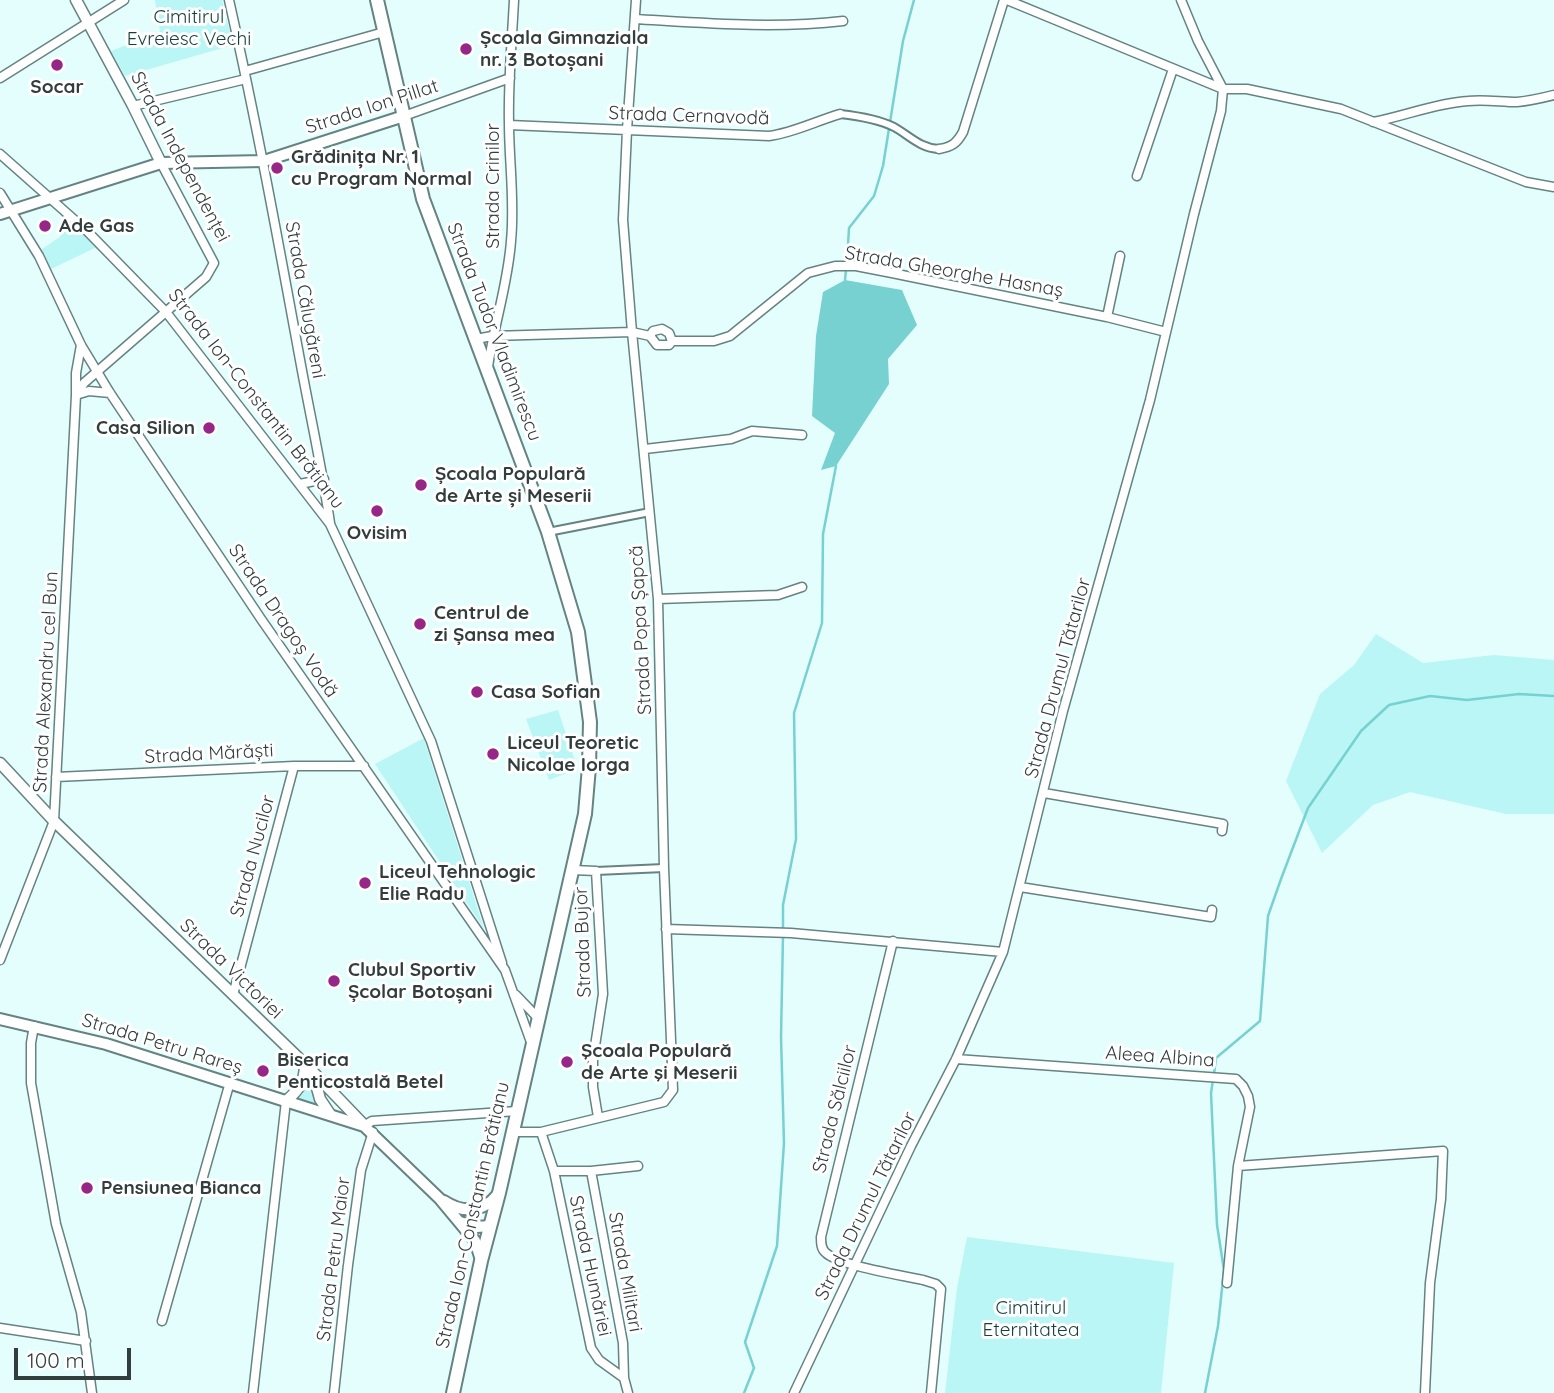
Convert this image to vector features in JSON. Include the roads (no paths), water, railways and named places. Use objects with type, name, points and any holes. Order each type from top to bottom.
[{"type":"main road","name":"Strada Tudor Vladimirescu","points":[[377,0],[424,199],[548,532],[578,632],[590,722],[590,767],[585,814],[532,1045]]},
{"type":"main road","name":"Strada Ion Pillat","points":[[5,212],[161,163],[264,161],[404,116]]},
{"type":"main road","name":"Strada Petru Rareș","points":[[0,1018],[106,1044],[330,1114],[368,1129]]},
{"type":"main road","name":"Strada Ion-Constantin Brătianu","points":[[453,1393],[532,1045]]},
{"type":"main road","name":"Strada Victoriei","points":[[368,1129],[460,1222],[479,1247],[481,1261]]},
{"type":"main road","points":[[470,1210],[488,1206],[499,1193]]},
{"type":"main road","name":"Strada Victoriei","points":[[440,1199],[452,1206],[470,1210],[489,1226]]},
{"type":"main road","points":[[460,1222],[477,1227],[489,1226]]},
{"type":"street","name":"Strada Independenței","points":[[76,0],[214,263],[206,277],[97,372]]},
{"type":"street","points":[[0,78],[124,0]]},
{"type":"street","name":"Strada Călugăreni","points":[[229,0],[264,161],[324,479],[330,524]]},
{"type":"street","name":"Strada Crinilor","points":[[488,369],[492,336],[505,289],[512,238],[509,125],[514,0]]},
{"type":"street","name":"Strada Popa Șapcă","points":[[513,1132],[541,1132],[664,1102],[673,1090],[664,868],[658,600],[623,220],[626,130],[636,0]]},
{"type":"street","points":[[1005,0],[1223,89],[1247,89],[1341,109],[1526,182],[1554,187]]},
{"type":"street","name":"Strada Cernavodă","points":[[509,125],[769,136],[786,134],[812,122],[840,114],[893,126],[922,146],[939,149],[949,147],[958,141],[963,132],[1005,0]]},
{"type":"street","points":[[1181,0],[1198,41],[1223,89]]},
{"type":"street","points":[[635,19],[766,26],[802,26],[842,21]]},
{"type":"street","points":[[133,106],[384,32]]},
{"type":"street","points":[[1137,176],[1173,69]]},
{"type":"street","name":"Strada Ion Pillat","points":[[404,116],[510,78]]},
{"type":"street","name":"Strada Drumul Tătarilor","points":[[794,1393],[911,1146],[956,1059],[1003,952],[1063,710],[1150,400],[1218,124],[1223,89]]},
{"type":"street","points":[[1373,122],[1443,104],[1470,100],[1518,102],[1554,95]]},
{"type":"street","name":"Strada Ion-Constantin Brătianu","points":[[0,154],[87,231],[166,312],[330,524],[431,741],[505,970]]},
{"type":"street","name":"Strada Dragoș Vodă","points":[[0,193],[5,212],[38,256],[81,345],[110,393],[505,970],[532,1045]]},
{"type":"street","points":[[1107,317],[1120,256]]},
{"type":"street","name":"Strada Gheorghe Hasnaș","points":[[476,338],[632,332],[650,336],[653,331],[662,328],[669,333],[672,341],[714,341],[730,336],[808,273],[835,266],[856,266],[1107,317],[1166,332]]},
{"type":"street","points":[[650,336],[656,345],[669,345],[672,341]]},
{"type":"street","name":"Strada Alexandru cel Bun","points":[[0,960],[54,821],[76,373],[81,345]]},
{"type":"street","points":[[76,395],[84,383],[97,372]]},
{"type":"street","points":[[76,395],[100,390],[110,393]]},
{"type":"street","points":[[645,449],[731,439],[752,431],[802,435]]},
{"type":"street","points":[[300,484],[324,479]]},
{"type":"street","points":[[548,532],[650,512]]},
{"type":"street","points":[[658,600],[778,594],[802,587]]},
{"type":"street","name":"Strada Victoriei","points":[[0,763],[54,821],[313,1072],[368,1129]]},
{"type":"street","name":"Strada Mărăști","points":[[56,778],[294,766],[363,766]]},
{"type":"street","name":"Strada Nucilor","points":[[233,995],[294,766]]},
{"type":"street","points":[[1044,793],[1223,824],[1222,831]]},
{"type":"street","points":[[596,871],[664,868]]},
{"type":"street","name":"Strada Bujor","points":[[573,870],[596,871],[603,994],[593,1059],[593,1087],[598,1117]]},
{"type":"street","points":[[1020,887],[1211,917],[1212,910]]},
{"type":"street","points":[[666,929],[791,933],[1003,952]]},
{"type":"street","name":"Strada Sălciilor","points":[[856,1265],[825,1252],[821,1247],[821,1229],[893,941]]},
{"type":"street","points":[[513,992],[538,1018]]},
{"type":"street","points":[[34,1026],[31,1043],[31,1083],[56,1224],[81,1312],[92,1393]]},
{"type":"street","name":"Aleea Albina","points":[[956,1059],[1236,1079],[1243,1086],[1250,1107],[1238,1166],[1227,1283]]},
{"type":"street","points":[[253,1393],[286,1101],[300,1087],[305,1072],[304,1064]]},
{"type":"street","points":[[313,1072],[317,1090],[330,1114]]},
{"type":"street","points":[[162,1321],[230,1082]]},
{"type":"street","points":[[368,1129],[372,1121],[517,1111]]},
{"type":"street","name":"Strada Petru Maior","points":[[334,1393],[348,1265],[368,1129]]},
{"type":"street","name":"Strada Humăriei","points":[[541,1132],[554,1171],[592,1348],[599,1360],[624,1378]]},
{"type":"street","points":[[1238,1166],[1443,1151],[1441,1199],[1430,1283],[1425,1393]]},
{"type":"street","points":[[554,1171],[591,1171],[638,1166]]},
{"type":"street","name":"Strada Militari","points":[[591,1171],[622,1343],[624,1378]]},
{"type":"street","points":[[856,1265],[923,1280],[936,1284],[941,1289],[931,1393]]},
{"type":"street","points":[[0,1328],[86,1341]]},
{"type":"street","points":[[624,1378],[628,1393]]},
{"type":"waterway","points":[[847,263],[849,228],[874,196],[883,166],[903,41],[914,0]]},
{"type":"waterway","points":[[845,280],[846,270]]},
{"type":"waterway","points":[[783,930],[783,905],[796,839],[794,713],[822,623],[823,534],[836,466]]},
{"type":"waterway","points":[[1214,1074],[1216,1058],[1260,1021],[1268,916],[1308,808],[1361,731],[1389,705],[1430,696],[1467,700],[1519,694],[1554,696]]},
{"type":"waterway","points":[[744,1393],[754,1368],[745,1342],[777,1246],[784,1143],[781,1037],[783,936]]},
{"type":"waterway","points":[[1205,1393],[1218,1326],[1224,1270],[1217,1225],[1211,1093],[1213,1080]]},
{"type":"place","name":"Școala Gimnaziala nr. 3 Botoșani","points":[[466,49]]},
{"type":"place","name":"Socar","points":[[57,65]]},
{"type":"place","name":"Grădinița Nr. 1 cu Program Normal","points":[[277,168]]},
{"type":"place","name":"Ade Gas","points":[[45,226]]},
{"type":"place","name":"Casa Silion","points":[[209,428]]},
{"type":"place","name":"Școala Populară de Arte și Meserii","points":[[421,485]]},
{"type":"place","name":"Ovisim","points":[[377,511]]},
{"type":"place","name":"Centrul de zi Șansa mea","points":[[420,624]]},
{"type":"place","name":"Casa Sofian","points":[[477,692]]},
{"type":"place","name":"Liceul Teoretic Nicolae Iorga","points":[[493,754]]},
{"type":"place","name":"Liceul Tehnologic Elie Radu","points":[[365,883]]},
{"type":"place","name":"Clubul Sportiv Școlar Botoșani","points":[[334,981]]},
{"type":"place","name":"Şcoala Populară de Arte şi Meserii","points":[[567,1062]]},
{"type":"place","name":"Biserica Penticostală Betel","points":[[263,1071]]},
{"type":"place","name":"Pensiunea Bianca","points":[[87,1188]]},
{"type":"park label","name":"Cimitirul Evreiesc Vechi","points":[[189,28]]},
{"type":"park label","name":"Cimitirul Eternitatea","points":[[1031,1319]]}]
